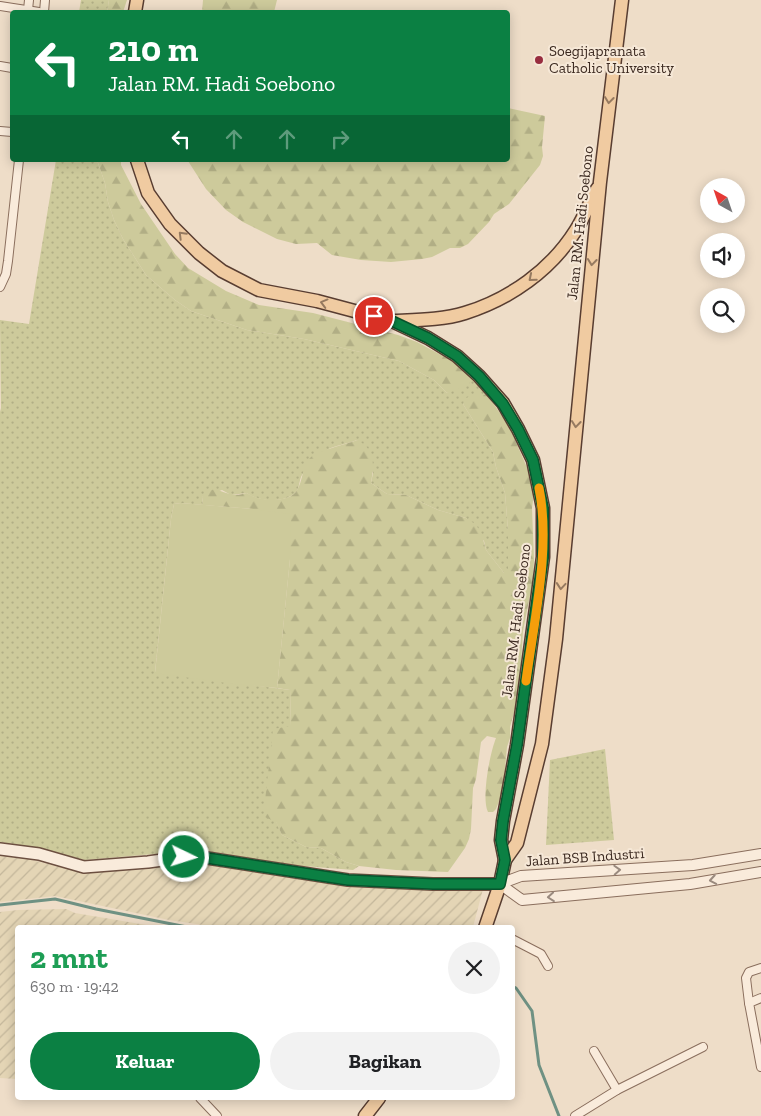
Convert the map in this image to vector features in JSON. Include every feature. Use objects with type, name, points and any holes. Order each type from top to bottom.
[{"type":"main road","name":"Jalan RM. Hadi Soebono","points":[[505,860],[517,843],[539,759],[556,639],[600,182],[622,0]]},
{"type":"main road","name":"Jalan RM. Hadi Soebono","points":[[137,162],[148,193],[170,224],[199,253],[222,271],[259,290],[317,301],[392,321],[428,338],[457,356],[479,376],[503,404],[533,460],[543,508],[543,558],[517,745],[503,821],[501,840],[505,860],[487,925]]},
{"type":"main road","points":[[392,321],[436,319],[464,314],[490,304],[529,281],[551,262],[576,230],[600,182]]},
{"type":"main road","points":[[0,848],[39,854],[84,867],[184,857],[207,858],[348,880],[433,884],[500,884]]},
{"type":"main road","points":[[365,1116],[377,1100]]},
{"type":"street","points":[[0,6],[28,10],[29,0]]},
{"type":"street","points":[[0,286],[6,274],[19,162]]},
{"type":"street","name":"Jalan BSB Industri","points":[[500,884],[521,876],[693,866],[761,854]]},
{"type":"street","points":[[500,884],[522,900],[690,884],[761,872]]},
{"type":"street","points":[[515,941],[541,954],[548,966]]},
{"type":"street","points":[[761,968],[749,972],[746,978],[761,1063]]},
{"type":"street","points":[[749,1003],[761,998]]},
{"type":"street","points":[[576,1116],[617,1090],[703,1047]]},
{"type":"street","points":[[594,1051],[617,1090]]},
{"type":"street","points":[[202,1100],[217,1116]]},
{"type":"shaded area","points":[[0,855],[24,858],[84,873],[149,869],[182,861],[205,862],[279,876],[348,886],[433,890],[483,889],[474,925],[203,925],[169,920],[55,896],[0,902]]},
{"type":"shaded area","points":[[66,909],[75,913],[146,925],[15,925],[15,1079],[0,1078],[0,912]]},
{"type":"green space","points":[[81,0],[109,0],[107,10],[79,10]]},
{"type":"green space","points":[[109,0],[127,0],[124,10],[107,10]]},
{"type":"green space","points":[[203,0],[277,0],[274,10],[202,10]]},
{"type":"green space","points":[[510,108],[545,116],[543,156],[540,165],[509,204],[494,214],[468,244],[460,248],[450,248],[432,257],[391,262],[361,260],[332,255],[317,243],[296,244],[277,239],[243,222],[226,210],[206,189],[189,162],[510,162]]},
{"type":"green space","points":[[56,162],[98,162],[105,183],[108,202],[123,239],[146,275],[191,311],[247,330],[304,339],[399,361],[434,380],[447,393],[469,376],[482,386],[488,396],[484,394],[463,404],[493,452],[505,493],[509,573],[504,573],[486,550],[484,541],[466,518],[438,510],[406,495],[387,494],[371,483],[373,473],[357,440],[327,450],[302,475],[298,489],[290,496],[278,500],[264,500],[247,493],[231,495],[222,490],[202,497],[203,505],[174,504],[155,672],[290,690],[291,726],[276,821],[282,835],[306,847],[321,848],[346,862],[359,866],[353,870],[291,865],[200,850],[85,860],[0,842],[0,320],[29,324]]},
{"type":"green space","points":[[98,162],[121,162],[141,204],[175,254],[188,268],[226,291],[259,305],[313,313],[398,335],[417,342],[456,363],[469,376],[469,385],[447,393],[434,380],[399,361],[304,339],[247,330],[191,311],[146,275],[123,239],[114,220],[108,202],[105,183]]},
{"type":"green space","points":[[473,394],[488,396],[509,426],[535,486],[532,508],[533,580],[523,631],[519,694],[510,727],[503,791],[496,809],[493,812],[488,812],[485,797],[486,786],[491,754],[496,738],[487,736],[481,742],[473,788],[469,839],[448,872],[396,870],[359,866],[346,862],[321,848],[306,847],[282,835],[276,822],[265,817],[264,810],[273,729],[291,726],[290,690],[277,688],[290,559],[253,509],[203,505],[202,497],[216,489],[234,495],[247,493],[258,498],[273,500],[288,498],[297,490],[305,465],[310,458],[325,450],[357,440],[368,448],[371,453],[373,470],[371,483],[387,494],[406,495],[438,510],[466,518],[475,524],[481,532],[486,550],[504,573],[508,573],[508,530],[505,493],[493,452],[463,404],[465,399]]},
{"type":"green space","points":[[181,503],[291,514],[290,559],[277,688],[155,673],[171,519],[174,504]]},
{"type":"green space","points":[[605,749],[614,840],[546,845],[550,760]]},
{"type":"waterway","points":[[0,905],[55,899],[177,925]]},
{"type":"waterway","points":[[515,988],[532,1011],[539,1065],[559,1116]]},
{"type":"slow traffic","points":[[526,681],[543,558],[543,508],[539,488]]},
{"type":"place","name":"Soegijapranata Catholic University","points":[[539,60]]},
{"type":"route","points":[[184,857],[207,858],[348,880],[388,880],[433,884],[500,884],[505,860],[501,840],[503,821],[517,745],[543,558],[543,508],[533,460],[503,404],[479,376],[457,356],[428,338],[392,321],[374,316]]}]
